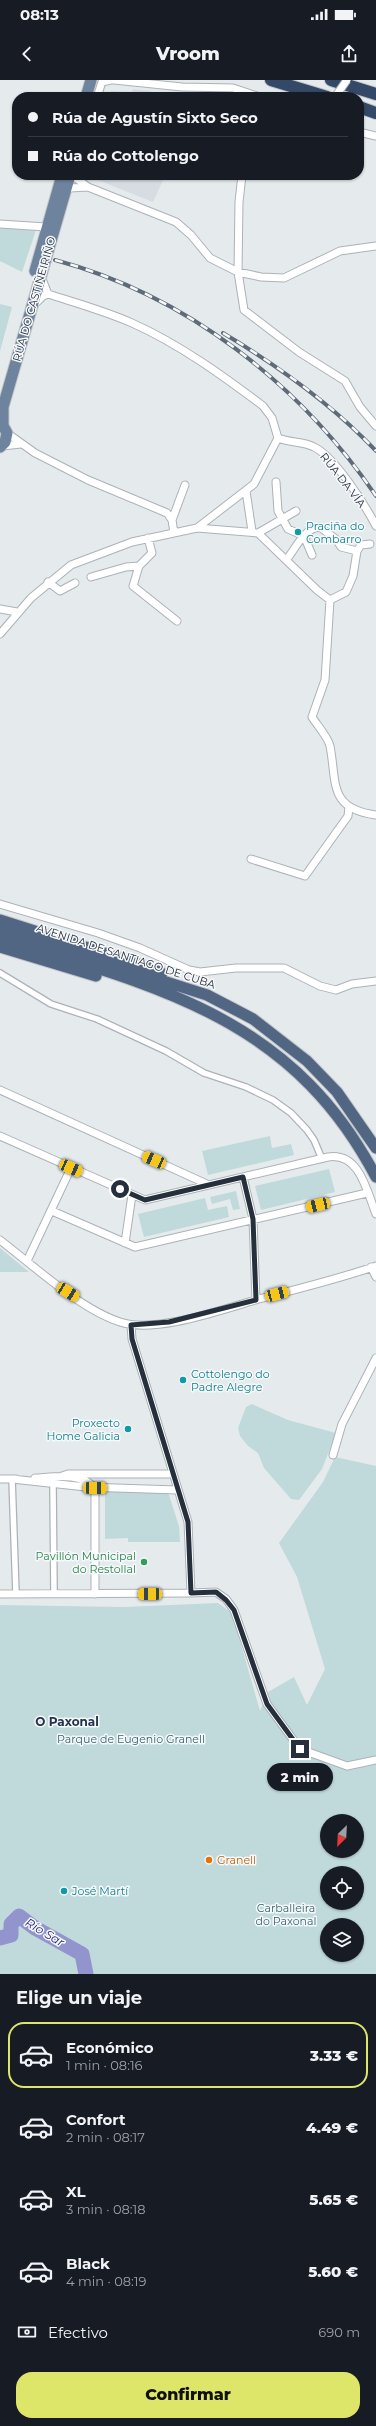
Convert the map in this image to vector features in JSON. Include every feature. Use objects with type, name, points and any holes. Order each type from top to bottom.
[{"type":"highway","points":[[271,80],[311,92]]},
{"type":"highway","points":[[331,80],[376,94]]},
{"type":"highway","points":[[364,109],[376,113]]},
{"type":"highway","points":[[0,920],[145,966],[207,995]]},
{"type":"highway","name":"AVENIDA DE SANTIAGO DE CUBA","points":[[0,929],[207,995],[253,1019],[307,1061],[337,1092],[376,1148]]},
{"type":"highway","name":"AVENIDA DE SANTIAGO DE CUBA","points":[[0,938],[149,985],[184,1000],[246,1032],[296,1070],[326,1099],[349,1131],[376,1176]]},
{"type":"highway","points":[[0,946],[138,989],[184,1000]]},
{"type":"main road","points":[[90,92],[98,81]]},
{"type":"main road","points":[[95,92],[98,81]]},
{"type":"main road","name":"RÚA DO CASTIÑEIRIÑO","points":[[0,390],[10,363],[46,227],[60,180]]},
{"type":"main road","name":"RÚA DO CASTIÑEIRIÑO","points":[[1,447],[4,402],[71,180]]},
{"type":"street","points":[[97,92],[98,81],[111,80]]},
{"type":"street","points":[[116,80],[182,87],[233,88],[245,92]]},
{"type":"street","points":[[339,92],[347,80]]},
{"type":"street","points":[[364,133],[376,136]]},
{"type":"street","points":[[79,180],[88,187],[176,222],[191,235],[210,258],[238,272],[261,277],[284,278],[340,251],[376,246]]},
{"type":"street","points":[[241,180],[239,202],[238,272],[244,310],[299,352],[345,381],[360,406],[376,426]]},
{"type":"street","points":[[70,188],[88,187]]},
{"type":"street","points":[[0,224],[46,227]]},
{"type":"street","points":[[42,279],[48,294]]},
{"type":"street","points":[[37,302],[43,296],[48,294],[133,323],[185,351],[263,406],[272,418],[278,438],[254,484],[196,528]]},
{"type":"street","points":[[3,425],[21,444],[88,480],[152,505],[166,513],[172,520]]},
{"type":"street","name":"RÚA DA VÍA","points":[[278,438],[294,443],[305,443],[322,451],[351,487],[376,526]]},
{"type":"street","points":[[1,447],[21,444]]},
{"type":"street","points":[[276,482],[278,511],[288,529],[304,536],[312,555]]},
{"type":"street","points":[[174,533],[172,520],[185,485]]},
{"type":"street","points":[[246,490],[255,532],[287,559],[317,590],[330,600]]},
{"type":"street","points":[[0,634],[17,612],[48,582],[71,565],[132,542],[196,528],[255,532],[296,511]]},
{"type":"street","points":[[287,559],[304,536],[313,527],[320,527],[337,540],[345,549],[357,551]]},
{"type":"street","points":[[148,538],[152,553],[139,566],[133,586],[176,621]]},
{"type":"street","points":[[330,600],[346,592],[353,576],[357,551],[361,545],[370,544]]},
{"type":"street","points":[[91,577],[126,567],[139,566]]},
{"type":"street","points":[[48,582],[60,591],[75,584]]},
{"type":"street","points":[[330,600],[325,680],[312,717],[330,744],[335,788],[349,807],[376,815]]},
{"type":"street","points":[[0,609],[17,612]]},
{"type":"street","points":[[251,859],[305,876],[348,816],[349,807]]},
{"type":"street","points":[[0,904],[98,933],[140,948],[188,970],[200,972],[236,968],[284,968],[336,990],[352,984],[376,981]]},
{"type":"street","points":[[0,973],[47,1002],[97,1019],[166,1050],[204,1073],[254,1090],[273,1100],[291,1113],[307,1130],[314,1140],[322,1159]]},
{"type":"street","points":[[0,1090],[208,1185]]},
{"type":"street","points":[[0,1136],[145,1200],[331,1157],[345,1160],[355,1166],[376,1214]]},
{"type":"street","points":[[27,1261],[71,1168]]},
{"type":"street","points":[[243,1177],[253,1219],[256,1300]]},
{"type":"street","points":[[52,1210],[135,1247],[367,1193]]},
{"type":"street","points":[[125,1243],[132,1195]]},
{"type":"street","points":[[0,1240],[68,1292],[101,1314],[131,1325],[169,1322],[256,1300],[374,1266],[376,1277]]},
{"type":"street","points":[[131,1325],[132,1339],[172,1474],[188,1522],[191,1593]]},
{"type":"street","points":[[333,1455],[342,1424],[376,1358]]},
{"type":"street","points":[[62,1476],[68,1474],[172,1474]]},
{"type":"street","points":[[0,1479],[62,1476],[79,1478],[95,1488]]},
{"type":"street","points":[[12,1479],[95,1488],[177,1490]]},
{"type":"street","points":[[12,1479],[16,1594]]},
{"type":"street","points":[[53,1484],[54,1594]]},
{"type":"street","points":[[95,1488],[95,1594]]},
{"type":"street","points":[[0,1594],[216,1592],[231,1606],[267,1704],[300,1749],[347,1766],[376,1760]]},
{"type":"shaded area","points":[[133,89],[151,91],[151,92],[132,92]]},
{"type":"shaded area","points":[[111,91],[132,92],[110,92]]},
{"type":"shaded area","points":[[98,180],[163,180],[153,202]]},
{"type":"green space","points":[[0,228],[36,230],[22,272],[0,261]]},
{"type":"green space","points":[[0,304],[12,307],[0,351]]},
{"type":"green space","points":[[270,1136],[272,1148],[291,1144],[294,1155],[208,1175],[202,1151]]},
{"type":"green space","points":[[329,1169],[335,1192],[261,1210],[255,1186]]},
{"type":"green space","points":[[236,1191],[240,1209],[233,1210],[230,1199],[212,1204],[210,1197]]},
{"type":"green space","points":[[205,1198],[208,1210],[227,1206],[229,1217],[144,1237],[138,1214]]},
{"type":"green space","points":[[0,1248],[29,1272],[0,1272]]},
{"type":"green space","points":[[252,1404],[288,1420],[336,1433],[322,1469],[299,1500],[291,1499],[264,1468],[258,1453],[248,1446],[240,1436],[238,1428],[246,1407]]},
{"type":"green space","name":"Parque de Eugenio Granell","points":[[335,1457],[376,1466],[376,1974],[0,1974],[0,1605],[124,1607],[218,1603],[232,1613],[260,1711],[268,1692],[294,1677],[307,1705],[325,1669],[297,1577],[279,1543],[323,1482]]},
{"type":"green space","points":[[105,1492],[168,1492],[179,1526],[180,1542],[128,1542],[128,1538],[105,1539]]},
{"type":"waterway","name":"Río Sar","points":[[0,1938],[11,1935],[11,1924],[19,1916],[35,1928],[82,1954],[86,1974]]},
{"type":"railway","points":[[55,260],[103,276],[150,296],[194,321],[236,349],[276,381],[312,417],[346,455],[376,496]]},
{"type":"railway","points":[[223,333],[303,386],[341,417],[376,451]]},
{"type":"place","name":"Praciña do Combarro","points":[[298,532]]},
{"type":"place","name":"Cottolengo do Padre Alegre","points":[[183,1380]]},
{"type":"place","name":"Proxecto Home Galicia","points":[[128,1429]]},
{"type":"place","name":"Pavillón Municipal do Restollal","points":[[144,1562]]},
{"type":"place","name":"Granell","points":[[209,1860]]},
{"type":"place","name":"José Martí","points":[[64,1891]]},
{"type":"district","name":"O Paxonal","points":[[67,1721]]},
{"type":"route","points":[[120,1189],[145,1200],[243,1177],[253,1219],[256,1300],[169,1322],[131,1325],[132,1339],[188,1522],[191,1593],[212,1591],[220,1594],[229,1602],[234,1610],[267,1704],[272,1713],[300,1749]]},
{"type":"park label","name":"Carballeira do Paxonal","points":[[286,1914]]}]
